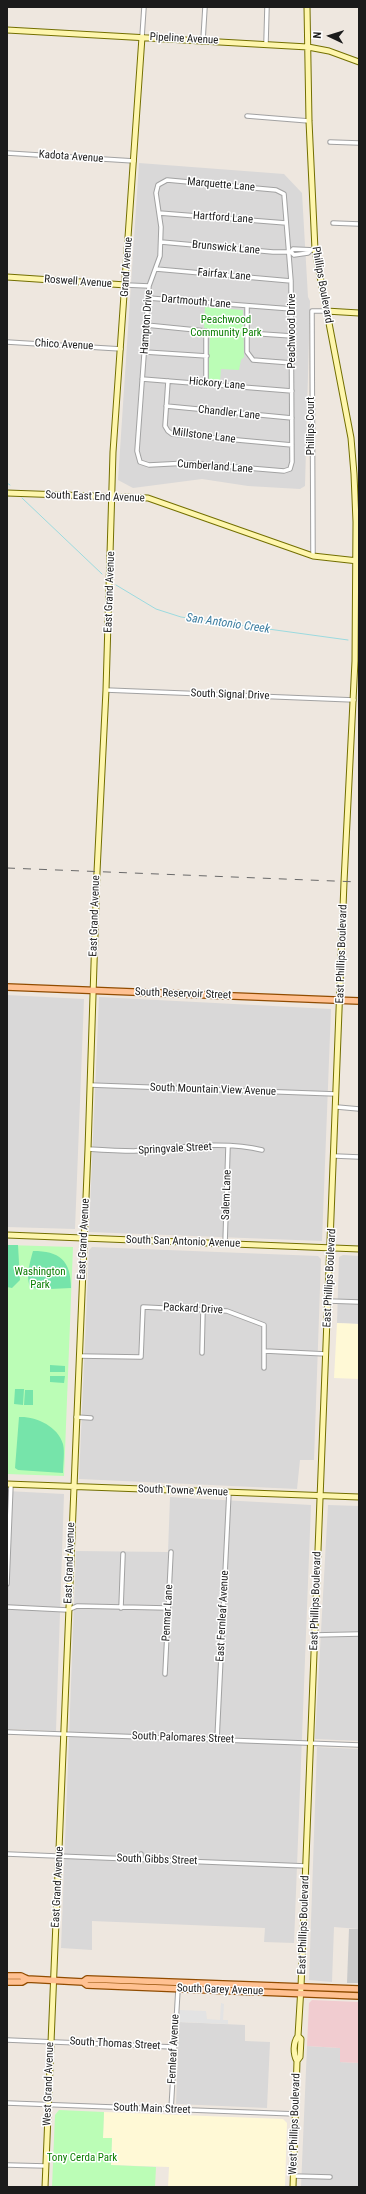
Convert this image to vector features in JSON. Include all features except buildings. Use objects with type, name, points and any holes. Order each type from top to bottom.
[{"type":"main road","name":"South Reservoir Street","points":[[7,988],[94,990],[359,1001]]},
{"type":"main road","name":"South Garey Avenue","points":[[7,1976],[22,1976],[27,1979],[83,1982],[87,1985],[359,1996]]},
{"type":"main road","name":"South Garey Avenue","points":[[83,1982],[87,1978],[359,1989]]},
{"type":"main road","name":"South Garey Avenue","points":[[7,1982],[22,1982],[27,1979]]},
{"type":"main road","points":[[249,1992],[251,1988],[260,1988],[262,1985]]},
{"type":"street","points":[[142,37],[144,7]]},
{"type":"street","points":[[202,40],[205,7]]},
{"type":"street","points":[[266,43],[267,7]]},
{"type":"street","name":"Phillips Boulevard","points":[[307,7],[313,250],[351,438],[355,490],[357,561]]},
{"type":"street","name":"Pipeline Avenue","points":[[7,30],[266,43],[308,47],[329,51],[359,62]]},
{"type":"street","name":"Grand Avenue","points":[[114,498],[114,452],[142,37]]},
{"type":"street","points":[[247,116],[309,121]]},
{"type":"street","points":[[330,142],[359,143]]},
{"type":"street","name":"Kadota Avenue","points":[[7,153],[134,162]]},
{"type":"street","name":"Marquette Lane","points":[[158,185],[167,180],[276,190],[284,194]]},
{"type":"street","name":"Hampton Drive","points":[[140,462],[137,452],[149,286],[151,276],[156,269],[160,256],[161,242],[156,193],[158,185]]},
{"type":"street","name":"Peachwood Drive","points":[[284,194],[286,223],[291,252],[292,281],[292,462],[290,469]]},
{"type":"street","name":"Hartford Lane","points":[[159,213],[286,223]]},
{"type":"street","points":[[333,223],[359,224]]},
{"type":"street","name":"Brunswick Lane","points":[[161,242],[291,252],[293,249],[300,248],[313,250]]},
{"type":"street","name":"Fairfax Lane","points":[[156,269],[292,281]]},
{"type":"street","name":"Roswell Avenue","points":[[7,277],[149,286]]},
{"type":"street","name":"Dartmouth Lane","points":[[148,298],[247,307],[292,309]]},
{"type":"street","points":[[247,307],[247,352],[253,360],[292,363]]},
{"type":"street","name":"Phillips Court","points":[[313,556],[312,311],[326,311]]},
{"type":"street","points":[[326,311],[359,313]]},
{"type":"street","points":[[146,325],[206,331],[206,383]]},
{"type":"street","points":[[247,333],[292,336]]},
{"type":"street","name":"Chico Avenue","points":[[7,342],[121,348]]},
{"type":"street","points":[[145,352],[207,356]]},
{"type":"street","name":"Hickory Lane","points":[[142,379],[292,391]]},
{"type":"street","name":"Millstone Lane","points":[[168,381],[165,426],[172,434],[292,444]]},
{"type":"street","name":"Chandler Lane","points":[[166,406],[292,418]]},
{"type":"street","name":"Cumberland Lane","points":[[140,462],[149,465],[188,463],[279,472],[290,469]]},
{"type":"street","name":"South East End Avenue","points":[[7,493],[114,498],[148,498],[313,556],[357,561]]},
{"type":"street","name":"East Grand Avenue","points":[[53,1980],[88,1149],[97,872],[114,498]]},
{"type":"street","name":"East Phillips Boulevard","points":[[301,1994],[328,1301],[354,700],[357,561]]},
{"type":"street","name":"South Signal Drive","points":[[106,690],[354,700]]},
{"type":"street","name":"South Mountain View Avenue","points":[[90,1085],[337,1094]]},
{"type":"street","points":[[337,1107],[359,1109]]},
{"type":"street","name":"Springvale Street","points":[[88,1149],[132,1151],[186,1146],[228,1147],[262,1150]]},
{"type":"street","name":"Salem Lane","points":[[225,1244],[228,1147]]},
{"type":"street","points":[[335,1156],[359,1157]]},
{"type":"street","name":"South San Antonio Avenue","points":[[7,1235],[359,1249]]},
{"type":"street","points":[[328,1301],[359,1302]]},
{"type":"street","name":"Packard Drive","points":[[79,1356],[141,1357],[143,1307],[227,1311],[264,1325],[265,1351]]},
{"type":"street","points":[[202,1353],[204,1310]]},
{"type":"street","points":[[264,1368],[265,1351],[326,1354]]},
{"type":"street","points":[[76,1417],[91,1418]]},
{"type":"street","points":[[7,1584],[9,1484]]},
{"type":"street","name":"South Towne Avenue","points":[[9,1484],[359,1497]]},
{"type":"street","name":"East Fernleaf Avenue","points":[[217,1739],[229,1492]]},
{"type":"street","name":"Penmar Lane","points":[[165,1674],[167,1608],[171,1552]]},
{"type":"street","points":[[121,1608],[123,1554]]},
{"type":"street","points":[[7,1608],[68,1610],[77,1606],[167,1608]]},
{"type":"street","points":[[315,1635],[359,1634]]},
{"type":"street","name":"South Palomares Street","points":[[7,1732],[359,1745]]},
{"type":"street","name":"South Gibbs Street","points":[[7,1854],[306,1866]]},
{"type":"street","points":[[141,1854],[141,1860]]},
{"type":"street","name":"West Grand Avenue","points":[[45,2187],[53,1980]]},
{"type":"street","name":"Fernleaf Avenue","points":[[171,2110],[178,1989]]},
{"type":"street","name":"West Phillips Boulevard","points":[[293,2187],[297,2061],[294,2056],[295,2040],[298,2036],[301,1994]]},
{"type":"street","name":"South Thomas Street","points":[[7,2040],[174,2047]]},
{"type":"street","name":"South Main Street","points":[[7,2104],[296,2114]]},
{"type":"street","points":[[7,2165],[46,2166]]},
{"type":"street","points":[[293,2176],[330,2177]]},
{"type":"shaded area","points":[[139,163],[284,174],[302,193],[308,297],[310,301],[305,486],[300,489],[248,486],[202,479],[133,488],[118,480]]},
{"type":"shaded area","points":[[7,995],[84,999],[75,1229],[7,1227]]},
{"type":"shaded area","points":[[99,997],[331,1009],[322,1241],[89,1232]]},
{"type":"shaded area","points":[[92,1247],[318,1256],[321,1259],[314,1460],[300,1460],[297,1489],[79,1479],[89,1250]]},
{"type":"shaded area","points":[[343,1255],[359,1256],[359,1324],[337,1323],[339,1257]]},
{"type":"shaded area","points":[[337,1323],[359,1324],[359,1379],[334,1378]]},
{"type":"shaded area","points":[[7,1491],[64,1494],[56,1731],[7,1729]]},
{"type":"shaded area","points":[[170,1497],[311,1505],[294,1943],[264,1942],[265,1928],[92,1921],[92,1950],[61,1948],[76,1551],[168,1552]]},
{"type":"shaded area","points":[[328,1505],[359,1506],[359,1741],[315,1739]]},
{"type":"shaded area","points":[[317,1747],[359,1749],[359,1929],[334,1927],[332,1982],[309,1980]]},
{"type":"shaded area","points":[[349,1929],[359,1929],[359,1983],[347,1983]]},
{"type":"shaded area","points":[[312,2000],[359,2002],[359,2063],[340,2062],[340,2048],[307,2046],[309,2003]]},
{"type":"shaded area","points":[[221,2003],[224,2004],[223,2020],[228,2020],[228,2024],[179,2022],[180,2010],[206,2011],[207,2019],[220,2020]]},
{"type":"shaded area","points":[[179,2022],[245,2025],[245,2041],[270,2042],[267,2108],[176,2104]]},
{"type":"shaded area","points":[[307,2046],[340,2048],[340,2062],[359,2063],[359,2187],[301,2187]]},
{"type":"shaded area","points":[[104,2112],[283,2119],[287,2123],[285,2187],[168,2187],[169,2167],[111,2165],[112,2138],[103,2138]]},
{"type":"green space","name":"Peachwood Community Park","points":[[205,307],[243,310],[244,357],[241,360],[239,370],[221,369],[220,381],[208,381],[210,334],[204,328]]},
{"type":"green space","name":"Washington Park","points":[[7,1245],[73,1247],[64,1476],[7,1474]]},
{"type":"green space","points":[[7,1245],[18,1245],[20,1280],[12,1288],[7,1287]]},
{"type":"green space","points":[[33,1251],[50,1253],[62,1259],[69,1270],[71,1288],[31,1288],[28,1275]]},
{"type":"green space","points":[[50,1365],[65,1366],[65,1372],[50,1372]]},
{"type":"green space","points":[[50,1376],[65,1376],[64,1383],[50,1382]]},
{"type":"green space","points":[[15,1389],[24,1389],[23,1405],[14,1404]]},
{"type":"green space","points":[[25,1390],[33,1390],[33,1405],[24,1405]]},
{"type":"green space","points":[[19,1417],[39,1420],[51,1427],[56,1432],[64,1447],[63,1473],[18,1470],[15,1468]]},
{"type":"green space","name":"Tony Cerda Park","points":[[59,2110],[104,2112],[103,2138],[112,2138],[111,2165],[156,2167],[155,2187],[52,2187],[55,2115]]},
{"type":"waterway","name":"San Antonio Creek","points":[[22,498],[102,574]]},
{"type":"waterway","name":"San Antonio Creek","points":[[116,585],[156,609],[181,617],[348,640]]},
{"type":"railway","points":[[7,868],[359,882]]}]
